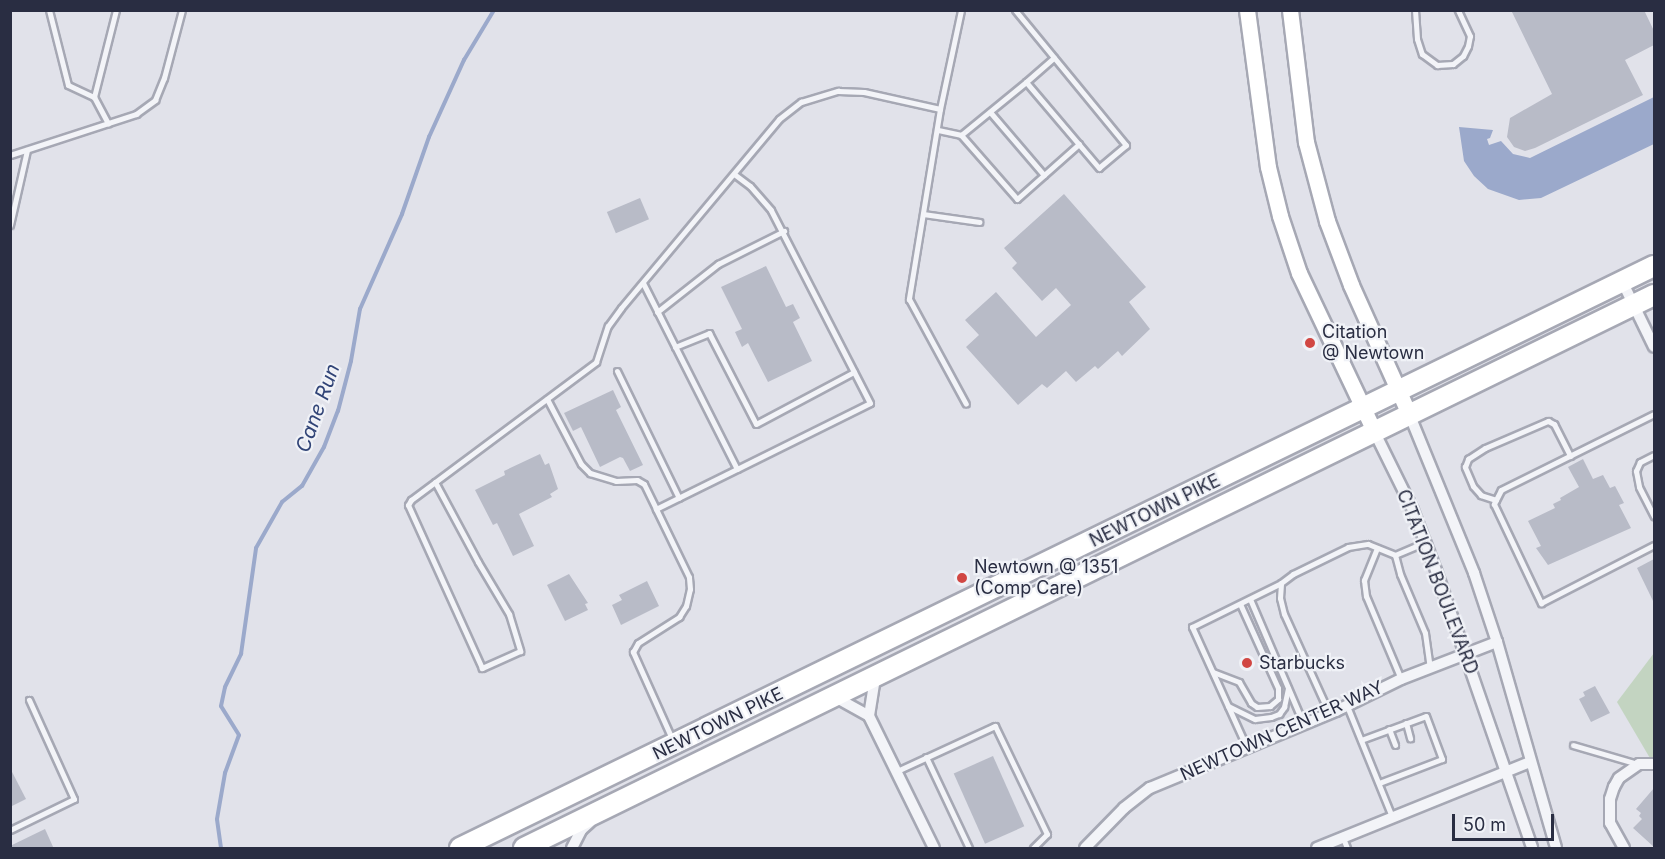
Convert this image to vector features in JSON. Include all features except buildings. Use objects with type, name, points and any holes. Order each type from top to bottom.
[{"type":"highway","name":"NEWTOWN PIKE","points":[[460,849],[1654,266]]},
{"type":"highway","name":"NEWTOWN PIKE","points":[[524,849],[1654,295]]},
{"type":"highway","points":[[610,807],[628,785],[668,762],[674,745]]},
{"type":"main road","name":"CITATION BOULEVARD","points":[[1247,10],[1268,167],[1280,216],[1299,273],[1362,410],[1375,433]]},
{"type":"main road","name":"CITATION BOULEVARD","points":[[1290,10],[1306,142],[1327,221],[1351,285],[1410,416]]},
{"type":"street","points":[[1622,281],[1654,347]]},
{"type":"street","name":"CITATION BOULEVARD","points":[[1410,416],[1474,573],[1497,642],[1556,849]]},
{"type":"street","name":"CITATION BOULEVARD","points":[[1375,433],[1425,542],[1466,654],[1532,849]]},
{"type":"street","name":"NEWTOWN CENTER WAY","points":[[1085,849],[1124,808],[1150,788],[1329,714],[1401,679],[1497,642]]},
{"type":"street","points":[[875,678],[869,717],[934,849]]},
{"type":"street","points":[[835,697],[869,717]]},
{"type":"street","points":[[1317,849],[1345,843],[1393,818],[1530,762]]},
{"type":"street","points":[[1624,849],[1610,823],[1610,799],[1620,778],[1639,764],[1654,764]]},
{"type":"street","points":[[572,849],[581,830],[610,807]]},
{"type":"lane","points":[[49,10],[68,85],[94,97],[108,123]]},
{"type":"lane","points":[[94,97],[116,10]]},
{"type":"lane","points":[[10,155],[136,114],[155,100],[165,78],[182,10]]},
{"type":"lane","points":[[961,10],[940,109],[909,299],[966,404]]},
{"type":"lane","points":[[1014,10],[1126,146],[1099,168],[1026,82]]},
{"type":"lane","points":[[1415,10],[1417,39],[1422,54],[1437,65],[1453,64],[1463,56],[1468,46],[1470,36],[1458,10]]},
{"type":"lane","points":[[961,135],[1054,58]]},
{"type":"lane","points":[[435,482],[509,614],[520,651],[482,668],[408,505],[411,500],[435,482],[547,399],[596,362],[608,327],[779,119],[801,102],[838,91],[864,92],[940,109]]},
{"type":"lane","points":[[990,112],[1044,175]]},
{"type":"lane","points":[[938,130],[961,135],[1017,199],[1079,144]]},
{"type":"lane","points":[[10,225],[27,150]]},
{"type":"lane","points":[[656,510],[870,403],[784,231],[771,210],[750,186],[734,174]]},
{"type":"lane","points":[[923,214],[979,222]]},
{"type":"lane","points":[[657,312],[718,264],[784,231]]},
{"type":"lane","points":[[643,283],[737,469]]},
{"type":"lane","points":[[675,347],[709,333],[756,423],[854,372]]},
{"type":"lane","points":[[617,370],[679,498]]},
{"type":"lane","points":[[547,399],[581,464],[590,473],[616,481],[637,480],[644,484],[689,577],[690,589],[686,606],[679,617],[638,643],[633,652],[674,745]]},
{"type":"lane","points":[[1654,414],[1501,490],[1494,504],[1541,603],[1654,545]]},
{"type":"lane","points":[[1496,500],[1481,495],[1473,486],[1465,467],[1468,459],[1485,448],[1548,421],[1554,424],[1570,456]]},
{"type":"lane","points":[[1654,455],[1640,462],[1636,471],[1639,487],[1654,516]]},
{"type":"lane","points":[[1247,748],[1192,627],[1348,547],[1368,544],[1395,555],[1425,542]]},
{"type":"lane","points":[[1377,548],[1364,580],[1366,596],[1401,679]]},
{"type":"lane","points":[[1395,555],[1400,574],[1425,633],[1430,668]]},
{"type":"lane","points":[[1281,583],[1280,598],[1284,614],[1329,714]]},
{"type":"lane","points":[[1250,599],[1304,724]]},
{"type":"lane","points":[[1213,672],[1239,682],[1251,704],[1257,707],[1270,706],[1278,699],[1278,688],[1240,604]]},
{"type":"lane","points":[[1228,706],[1255,719],[1271,717],[1279,714],[1284,707],[1288,688]]},
{"type":"lane","points":[[10,830],[74,799],[29,700]]},
{"type":"lane","points":[[1347,706],[1393,818]]},
{"type":"lane","points":[[1361,740],[1426,716],[1442,759],[1419,768],[1402,771],[1379,783]]},
{"type":"lane","points":[[1406,723],[1410,738]]},
{"type":"lane","points":[[895,772],[996,726],[1047,834],[1033,849]]},
{"type":"lane","points":[[1389,729],[1395,745]]},
{"type":"lane","points":[[1573,745],[1639,764]]},
{"type":"lane","points":[[926,757],[969,849]]},
{"type":"lane","points":[[1418,760],[1419,768]]},
{"type":"green space","points":[[1654,653],[1654,765],[1617,702]]},
{"type":"water","points":[[1654,97],[1654,144],[1541,198],[1519,200],[1488,189],[1474,176],[1464,161],[1459,127],[1493,130],[1490,138],[1487,139],[1489,145],[1501,141],[1513,154],[1530,158]]},
{"type":"waterway","name":"Cane Run","points":[[221,848],[217,819],[225,773],[239,735],[221,706],[225,687],[241,654],[256,548],[282,502],[302,486],[324,447],[338,411],[351,361],[360,309],[402,214],[429,137],[464,60],[494,10]]},
{"type":"place","name":"Citation @ Newtown","points":[[1310,343]]},
{"type":"place","name":"Newtown @ 1351 (Comp Care)","points":[[962,578]]},
{"type":"place","name":"Starbucks","points":[[1247,663]]}]
